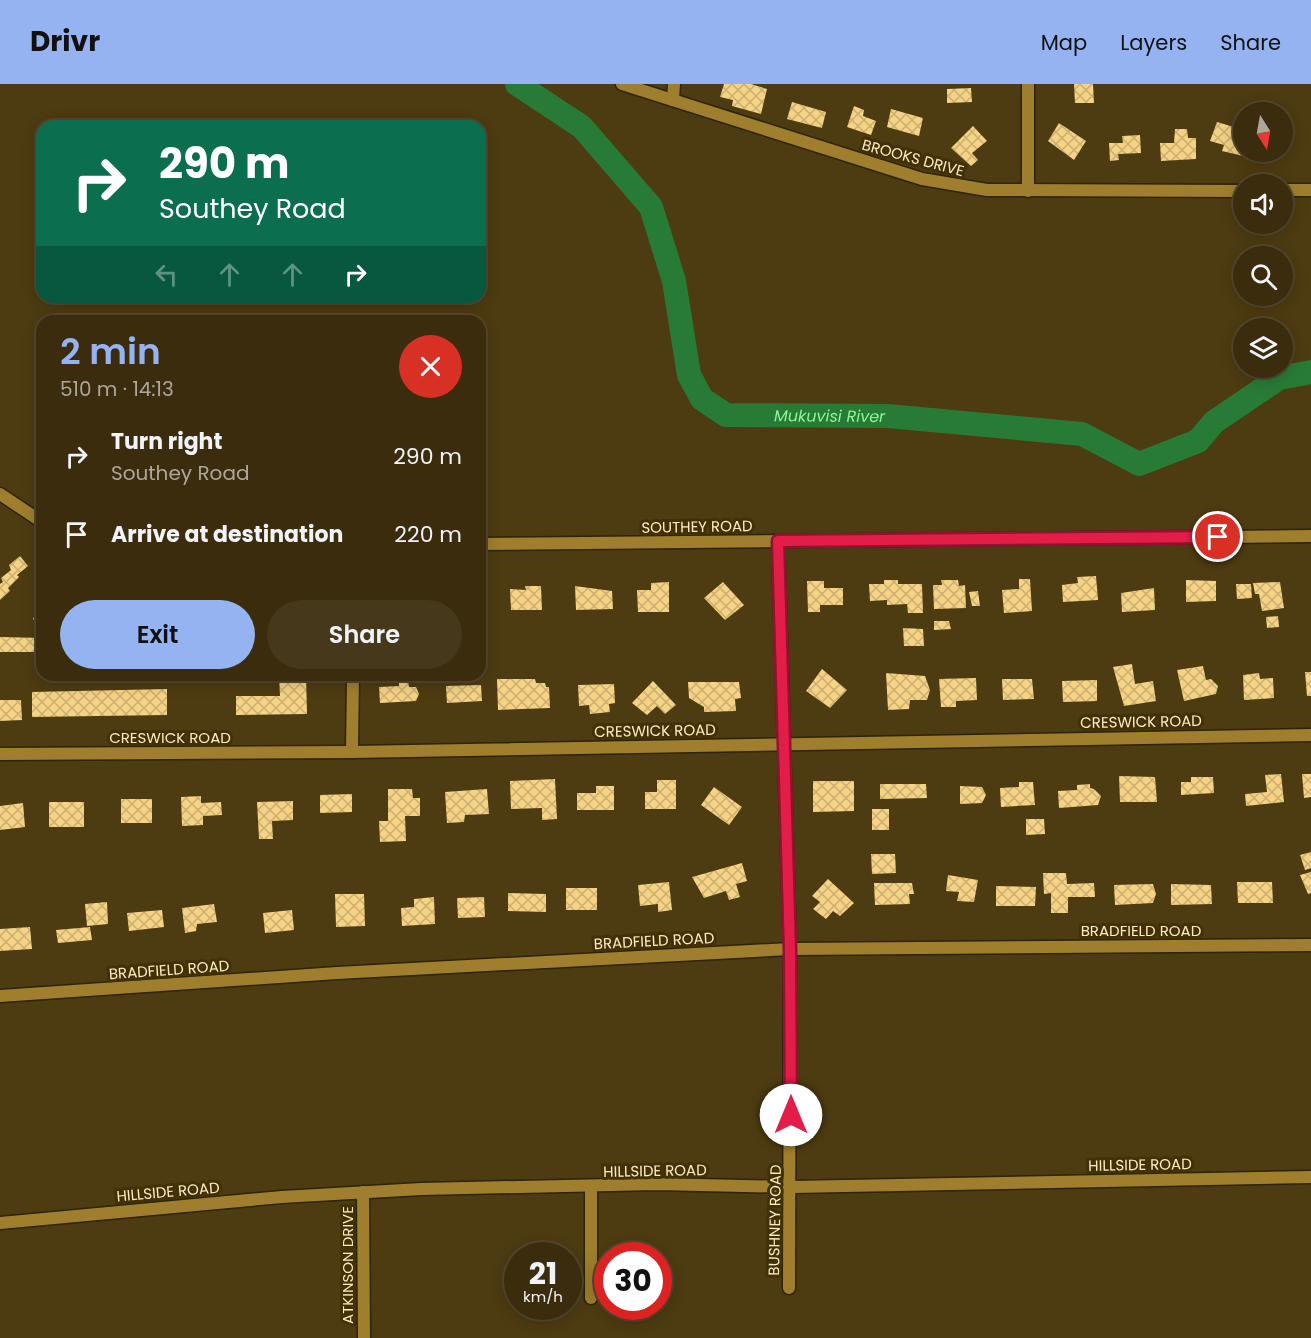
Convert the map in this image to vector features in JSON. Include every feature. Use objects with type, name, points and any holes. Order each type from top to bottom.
[{"type":"street","name":"BROOKS DRIVE","points":[[622,84],[655,89],[673,100],[922,179],[956,187],[1028,191],[1233,190]]},
{"type":"street","points":[[673,100],[674,84]]},
{"type":"street","points":[[1028,84],[1028,191]]},
{"type":"street","points":[[1293,190],[1311,190]]},
{"type":"street","points":[[0,494],[36,518]]},
{"type":"street","name":"SOUTHEY ROAD","points":[[486,544],[1311,536]]},
{"type":"street","name":"BUSHNEY ROAD","points":[[778,541],[782,744],[790,949],[792,1187],[789,1288]]},
{"type":"street","points":[[352,752],[353,681]]},
{"type":"street","name":"CRESWICK ROAD","points":[[0,754],[352,752],[1311,735]]},
{"type":"street","name":"BRADFIELD ROAD","points":[[0,996],[349,972],[790,949],[1311,945]]},
{"type":"street","name":"HILLSIDE ROAD","points":[[0,1223],[363,1192],[657,1184],[792,1187],[1311,1177]]},
{"type":"street","points":[[591,1187],[591,1298]]},
{"type":"street","name":"ATKINSON DRIVE","points":[[363,1192],[364,1338]]},
{"type":"building","points":[[724,84],[751,84],[767,89],[761,114],[732,106],[733,100],[720,97]]},
{"type":"building","points":[[1074,84],[1093,84],[1094,103],[1075,103]]},
{"type":"building","points":[[971,88],[972,102],[947,103],[947,89]]},
{"type":"building","points":[[792,102],[826,112],[822,128],[787,119]]},
{"type":"building","points":[[854,106],[864,110],[863,116],[876,121],[871,135],[847,127]]},
{"type":"building","points":[[891,109],[923,118],[919,136],[887,127]]},
{"type":"building","points":[[1217,122],[1233,127],[1233,154],[1222,151],[1224,145],[1210,141]]},
{"type":"building","points":[[1059,123],[1086,141],[1074,160],[1048,141]]},
{"type":"building","points":[[973,126],[987,141],[972,153],[978,160],[971,166],[951,148]]},
{"type":"building","points":[[1175,129],[1187,129],[1188,138],[1196,138],[1196,159],[1161,161],[1160,143],[1174,143]]},
{"type":"building","points":[[1140,135],[1141,153],[1118,154],[1119,160],[1110,161],[1109,143],[1123,143],[1122,136]]},
{"type":"building","points":[[20,556],[28,566],[17,575],[19,577],[8,588],[10,591],[0,600],[0,584],[3,582],[1,578],[11,570],[9,565]]},
{"type":"building","points":[[1096,576],[1098,600],[1063,602],[1062,585],[1078,583],[1077,577]]},
{"type":"building","points":[[1019,579],[1030,579],[1032,611],[1004,613],[1002,590],[1019,589]]},
{"type":"building","points":[[884,580],[898,580],[898,584],[922,584],[923,613],[908,613],[907,604],[887,605],[887,600],[870,601],[869,584],[884,584]]},
{"type":"building","points":[[941,580],[958,580],[959,586],[965,585],[966,608],[934,609],[933,585],[942,585]]},
{"type":"building","points":[[1186,580],[1216,581],[1216,601],[1186,602]]},
{"type":"building","points":[[807,581],[824,581],[824,588],[843,588],[843,605],[820,605],[820,612],[808,612]]},
{"type":"building","points":[[669,582],[669,612],[638,612],[637,590],[651,590],[651,583]]},
{"type":"building","points":[[723,582],[744,605],[725,620],[704,598]]},
{"type":"building","points":[[1280,582],[1284,608],[1262,611],[1259,594],[1255,594],[1253,583]]},
{"type":"building","points":[[1236,584],[1251,584],[1252,598],[1237,599]]},
{"type":"building","points":[[525,586],[541,586],[542,610],[511,610],[510,589],[526,590]]},
{"type":"building","points":[[575,586],[612,591],[613,609],[576,610]]},
{"type":"building","points":[[1154,588],[1155,610],[1122,612],[1121,593]]},
{"type":"building","points":[[978,591],[980,606],[972,606],[969,592]]},
{"type":"building","points":[[1278,616],[1279,627],[1267,628],[1266,617]]},
{"type":"building","points":[[934,621],[949,621],[951,629],[934,630]]},
{"type":"building","points":[[903,628],[923,629],[924,646],[904,646]]},
{"type":"building","points":[[0,637],[36,638],[36,652],[0,652]]},
{"type":"building","points":[[1132,664],[1135,684],[1153,681],[1156,701],[1124,706],[1113,667]]},
{"type":"building","points":[[1203,666],[1206,680],[1211,679],[1218,686],[1216,694],[1184,701],[1177,670]]},
{"type":"building","points":[[822,669],[847,690],[830,708],[806,691]]},
{"type":"building","points":[[1305,672],[1311,672],[1311,696],[1307,696]]},
{"type":"building","points":[[886,673],[925,676],[930,690],[927,700],[910,700],[909,709],[888,710]]},
{"type":"building","points":[[1259,673],[1260,679],[1273,678],[1274,698],[1244,700],[1243,675]]},
{"type":"building","points":[[976,678],[977,700],[956,701],[956,707],[941,707],[939,679]]},
{"type":"building","points":[[497,679],[535,679],[536,683],[545,683],[546,687],[549,687],[550,708],[498,710]]},
{"type":"building","points":[[1002,679],[1032,679],[1034,699],[1003,700]]},
{"type":"building","points":[[1097,680],[1097,701],[1063,702],[1062,681]]},
{"type":"building","points":[[279,681],[306,681],[307,714],[236,715],[236,696],[280,696]]},
{"type":"building","points":[[399,681],[408,681],[409,687],[416,687],[419,694],[416,701],[380,703],[379,687],[399,686]]},
{"type":"building","points":[[653,681],[676,705],[665,714],[657,706],[647,715],[632,703]]},
{"type":"building","points":[[688,682],[739,682],[741,698],[735,699],[736,711],[704,712],[704,707],[689,698]]},
{"type":"building","points":[[614,684],[615,703],[609,704],[610,712],[590,714],[589,705],[579,706],[578,685]]},
{"type":"building","points":[[481,685],[482,701],[447,703],[446,686]]},
{"type":"building","points":[[167,689],[167,715],[32,717],[32,692]]},
{"type":"building","points":[[0,700],[21,700],[22,720],[0,721]]},
{"type":"building","points":[[1281,774],[1284,802],[1246,806],[1245,794],[1267,792],[1265,775]]},
{"type":"building","points":[[1302,774],[1311,774],[1311,797],[1304,798]]},
{"type":"building","points":[[1119,776],[1155,777],[1157,802],[1120,802]]},
{"type":"building","points":[[1191,777],[1213,777],[1214,793],[1181,795],[1181,782],[1191,782]]},
{"type":"building","points":[[555,779],[557,819],[542,820],[542,808],[511,809],[510,781]]},
{"type":"building","points":[[657,780],[676,780],[676,809],[645,809],[645,792],[657,792]]},
{"type":"building","points":[[813,781],[854,781],[854,811],[813,812]]},
{"type":"building","points":[[1019,782],[1033,782],[1035,805],[1001,807],[1000,788],[1019,787]]},
{"type":"building","points":[[880,784],[926,784],[927,798],[880,799]]},
{"type":"building","points":[[1090,784],[1090,788],[1101,796],[1098,805],[1059,808],[1058,791],[1077,790],[1077,785]]},
{"type":"building","points":[[596,786],[614,786],[614,810],[577,810],[577,793],[596,793]]},
{"type":"building","points":[[960,786],[982,787],[986,795],[982,803],[960,804]]},
{"type":"building","points":[[714,787],[742,807],[729,825],[701,805]]},
{"type":"building","points":[[388,789],[412,789],[413,798],[420,798],[420,816],[405,816],[406,841],[380,842],[379,821],[388,821]]},
{"type":"building","points":[[487,789],[489,814],[465,815],[464,822],[447,823],[445,792]]},
{"type":"building","points":[[352,794],[352,812],[320,813],[320,795]]},
{"type":"building","points":[[201,796],[201,803],[221,802],[222,815],[203,816],[203,825],[182,826],[181,797]]},
{"type":"building","points":[[121,799],[152,799],[152,823],[121,823]]},
{"type":"building","points":[[293,801],[293,820],[272,821],[273,839],[259,839],[257,802]]},
{"type":"building","points":[[49,802],[84,802],[84,827],[49,827]]},
{"type":"building","points":[[23,803],[25,827],[0,830],[0,806]]},
{"type":"building","points":[[872,809],[889,809],[889,830],[872,830]]},
{"type":"building","points":[[1026,819],[1044,819],[1045,834],[1026,835]]},
{"type":"building","points":[[1311,852],[1311,868],[1305,870],[1300,855]]},
{"type":"building","points":[[871,854],[895,854],[896,873],[872,874]]},
{"type":"building","points":[[742,863],[747,881],[736,884],[740,897],[729,900],[726,891],[704,898],[692,877]]},
{"type":"building","points":[[1311,872],[1311,893],[1308,894],[1300,875]]},
{"type":"building","points":[[1043,873],[1066,873],[1067,884],[1094,883],[1095,897],[1068,897],[1068,913],[1051,913],[1051,893],[1044,894]]},
{"type":"building","points":[[948,875],[978,880],[974,902],[957,901],[959,892],[946,891]]},
{"type":"building","points":[[828,879],[854,903],[840,916],[833,911],[826,919],[813,909],[820,902],[812,896]]},
{"type":"building","points":[[669,882],[672,910],[658,912],[658,904],[640,906],[638,885]]},
{"type":"building","points":[[1237,882],[1272,882],[1273,903],[1238,903]]},
{"type":"building","points":[[874,883],[912,883],[914,894],[909,894],[910,904],[875,905]]},
{"type":"building","points":[[1153,884],[1156,894],[1153,903],[1115,905],[1114,885]]},
{"type":"building","points":[[1171,884],[1211,885],[1212,904],[1171,905]]},
{"type":"building","points":[[996,886],[1036,887],[1035,906],[996,906]]},
{"type":"building","points":[[566,888],[597,888],[597,910],[566,910]]},
{"type":"building","points":[[508,893],[546,894],[546,912],[508,911]]},
{"type":"building","points":[[335,894],[364,894],[365,926],[336,927]]},
{"type":"building","points":[[434,897],[435,924],[402,926],[401,908],[414,907],[414,899]]},
{"type":"building","points":[[484,897],[485,917],[458,918],[457,898]]},
{"type":"building","points":[[107,902],[108,924],[87,926],[85,904]]},
{"type":"building","points":[[214,904],[217,922],[197,924],[196,931],[185,933],[182,908]]},
{"type":"building","points":[[162,910],[164,927],[129,931],[127,913]]},
{"type":"building","points":[[292,910],[294,930],[265,933],[263,913]]},
{"type":"building","points":[[30,927],[32,949],[0,951],[0,929]]},
{"type":"building","points":[[90,927],[92,940],[58,943],[56,930]]},
{"type":"waterway","name":"Mukuvisi River","points":[[517,84],[582,127],[651,207],[674,281],[689,375],[702,399],[726,415],[888,416],[1082,434],[1139,464],[1198,441],[1214,422],[1279,378],[1311,372]]},
{"type":"route","points":[[791,1115],[790,949],[782,744],[778,541],[1218,537]]}]
